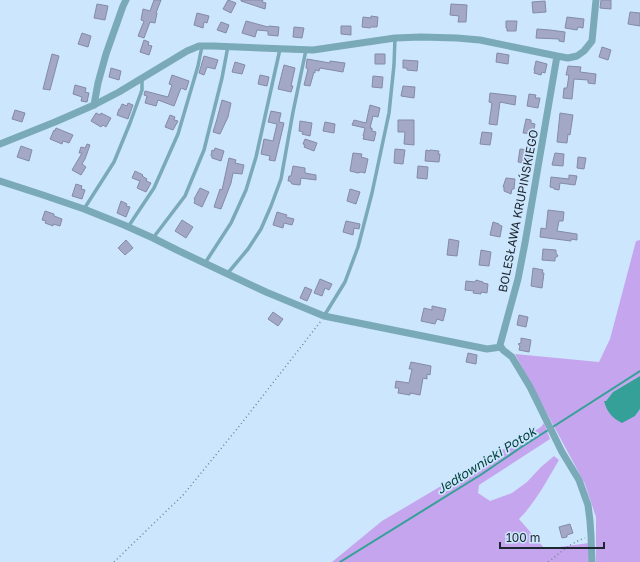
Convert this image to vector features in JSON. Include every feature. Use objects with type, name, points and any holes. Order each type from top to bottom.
[{"type":"street","points":[[94,105],[106,54],[126,0]]},
{"type":"street","points":[[0,144],[94,105],[142,79],[187,51],[199,46],[313,50],[395,38],[421,36],[480,40],[568,58],[577,56],[584,51],[592,41],[596,0]]},
{"type":"street","name":"BOLESŁAWA KRUPIŃSKIEGO","points":[[500,347],[518,279],[557,56]]},
{"type":"street","points":[[0,182],[84,209],[128,227],[266,292],[324,316],[487,349],[500,347],[512,357],[530,387],[562,452],[579,480],[588,505],[592,536],[592,562]]},
{"type":"lane","points":[[324,316],[345,282],[358,247],[372,192],[389,113],[395,38]]},
{"type":"lane","points":[[128,227],[154,188],[178,134],[198,66],[202,46]]},
{"type":"lane","points":[[153,238],[185,196],[204,150],[222,78],[228,46]]},
{"type":"lane","points":[[204,263],[232,223],[246,190],[256,157],[280,49]]},
{"type":"lane","points":[[227,274],[248,249],[261,229],[281,179],[306,50]]},
{"type":"lane","points":[[84,209],[114,162],[142,90],[142,79]]},
{"type":"path","points":[[114,562],[184,494],[241,424],[324,316]]},
{"type":"path","points":[[548,562],[567,546],[592,536]]},
{"type":"shaded area","points":[[640,240],[640,376],[613,392],[606,401],[635,416],[640,409],[640,562],[596,562],[596,517],[585,484],[515,354],[599,362],[610,339],[636,241]]},
{"type":"shaded area","points":[[640,376],[640,409],[635,416],[622,423],[610,414],[604,401],[606,401],[613,392]]},
{"type":"shaded area","points":[[544,423],[550,439],[479,485],[478,493],[490,501],[512,493],[527,482],[554,456],[559,460],[536,498],[519,519],[545,549],[589,543],[589,562],[332,562],[382,521],[541,427]]},
{"type":"building","points":[[154,0],[161,0],[156,13],[155,23],[150,22],[144,38],[138,36],[144,21],[141,20],[143,9],[150,11]]},
{"type":"building","points":[[228,0],[236,3],[231,13],[223,9]]},
{"type":"building","points":[[263,0],[262,2],[266,3],[265,9],[241,1]]},
{"type":"building","points":[[601,0],[611,0],[611,9],[600,8]]},
{"type":"building","points":[[545,1],[546,12],[533,13],[532,2]]},
{"type":"building","points":[[97,4],[108,6],[105,20],[94,18]]},
{"type":"building","points":[[451,4],[467,5],[466,22],[458,22],[459,16],[450,15]]},
{"type":"building","points":[[630,12],[640,13],[640,26],[628,24]]},
{"type":"building","points":[[197,13],[209,16],[207,23],[204,22],[203,28],[194,25]]},
{"type":"building","points":[[371,16],[378,17],[377,27],[362,27],[363,17],[371,18]]},
{"type":"building","points":[[567,17],[584,19],[583,28],[578,27],[577,30],[565,28]]},
{"type":"building","points":[[246,21],[268,27],[279,27],[278,36],[268,35],[268,31],[257,30],[255,37],[242,33]]},
{"type":"building","points":[[506,21],[517,21],[516,31],[507,31]]},
{"type":"building","points":[[221,22],[229,25],[226,33],[217,30]]},
{"type":"building","points":[[341,26],[351,26],[351,35],[341,34]]},
{"type":"building","points":[[294,27],[304,28],[302,38],[293,37]]},
{"type":"building","points":[[537,29],[565,32],[564,42],[559,41],[559,39],[536,38]]},
{"type":"building","points":[[82,33],[91,36],[88,47],[78,44]]},
{"type":"building","points":[[144,40],[149,42],[148,45],[152,46],[149,55],[140,52]]},
{"type":"building","points":[[602,47],[611,50],[608,60],[599,57]]},
{"type":"building","points":[[497,53],[509,55],[508,64],[496,62]]},
{"type":"building","points":[[52,54],[59,56],[50,90],[43,89]]},
{"type":"building","points":[[375,54],[385,54],[385,64],[375,64]]},
{"type":"building","points":[[204,56],[218,60],[215,69],[207,67],[204,75],[199,73]]},
{"type":"building","points":[[307,59],[330,63],[330,61],[345,63],[343,72],[320,68],[319,71],[315,70],[310,86],[304,85],[308,69],[306,68]]},
{"type":"building","points":[[403,60],[418,61],[417,71],[403,68]]},
{"type":"building","points":[[536,61],[547,64],[545,73],[542,72],[541,75],[534,73]]},
{"type":"building","points":[[235,62],[245,65],[242,74],[232,72]]},
{"type":"building","points":[[284,65],[295,68],[291,92],[278,89]]},
{"type":"building","points":[[568,66],[581,67],[580,72],[596,74],[595,84],[588,83],[588,80],[574,79],[572,99],[563,98],[564,88],[567,88],[569,75],[566,75]]},
{"type":"building","points":[[111,68],[121,71],[119,80],[109,77]]},
{"type":"building","points":[[172,75],[189,81],[186,90],[181,88],[174,106],[158,100],[156,106],[145,103],[147,96],[144,95],[145,91],[168,97],[172,85],[169,84]]},
{"type":"building","points":[[260,75],[269,77],[267,86],[258,84]]},
{"type":"building","points":[[373,76],[383,77],[382,88],[372,87]]},
{"type":"building","points":[[75,85],[86,88],[85,92],[89,93],[87,102],[81,101],[82,97],[73,94]]},
{"type":"building","points":[[403,86],[415,87],[414,98],[401,96]]},
{"type":"building","points":[[490,93],[516,96],[515,105],[500,102],[497,125],[489,124],[492,103],[489,102]]},
{"type":"building","points":[[529,94],[536,95],[535,98],[540,98],[538,108],[527,106]]},
{"type":"building","points":[[222,100],[231,103],[228,117],[220,134],[213,132]]},
{"type":"building","points":[[128,103],[133,105],[128,119],[117,115],[122,104],[127,106]]},
{"type":"building","points":[[370,105],[380,108],[378,117],[373,116],[370,128],[372,128],[372,131],[376,132],[374,141],[363,139],[365,128],[352,125],[354,120],[366,123]]},
{"type":"building","points":[[15,110],[25,113],[22,122],[12,119]]},
{"type":"building","points":[[271,111],[281,113],[279,122],[284,123],[275,161],[269,160],[270,156],[261,154],[264,139],[273,141],[277,124],[268,122]]},
{"type":"building","points":[[96,113],[100,115],[101,113],[111,118],[106,127],[103,125],[101,127],[91,121]]},
{"type":"building","points":[[560,113],[573,115],[570,135],[568,134],[567,143],[557,142]]},
{"type":"building","points":[[170,115],[175,117],[174,120],[178,121],[173,130],[165,127]]},
{"type":"building","points":[[526,119],[531,120],[531,123],[535,124],[533,134],[523,133]]},
{"type":"building","points":[[398,120],[414,120],[414,145],[404,144],[405,132],[398,132]]},
{"type":"building","points":[[300,121],[312,123],[310,136],[302,134],[303,132],[299,131]]},
{"type":"building","points":[[325,122],[335,124],[334,133],[323,131]]},
{"type":"building","points":[[56,128],[73,135],[69,143],[63,141],[62,144],[50,139]]},
{"type":"building","points":[[482,132],[492,133],[490,145],[480,144]]},
{"type":"building","points":[[305,139],[317,143],[314,151],[304,147],[305,145],[303,144]]},
{"type":"building","points":[[87,144],[90,145],[82,164],[86,167],[81,175],[72,170],[82,153],[79,153],[81,147],[85,148]]},
{"type":"building","points":[[21,146],[32,150],[29,161],[17,157]]},
{"type":"building","points":[[215,148],[224,151],[221,161],[212,158],[211,156],[212,150],[214,151]]},
{"type":"building","points":[[395,149],[405,150],[403,164],[394,163]]},
{"type":"building","points":[[520,149],[530,150],[528,164],[518,162]]},
{"type":"building","points":[[426,150],[439,151],[439,162],[425,161]]},
{"type":"building","points":[[353,153],[362,154],[361,157],[368,159],[365,173],[350,171]]},
{"type":"building","points":[[555,153],[564,154],[563,166],[552,165]]},
{"type":"building","points":[[578,157],[586,158],[584,169],[577,168]]},
{"type":"building","points":[[229,158],[236,160],[235,163],[244,165],[242,174],[233,173],[231,183],[221,209],[214,207],[220,189],[222,190]]},
{"type":"building","points":[[293,166],[305,168],[305,173],[316,175],[316,180],[301,178],[300,185],[292,184],[288,181],[289,176],[291,176]]},
{"type":"building","points":[[418,166],[428,167],[427,179],[417,178]]},
{"type":"building","points":[[135,171],[143,175],[142,176],[147,179],[146,181],[151,183],[146,192],[137,188],[140,181],[132,178]]},
{"type":"building","points":[[569,175],[577,176],[575,185],[560,183],[559,190],[550,187],[551,177],[569,179]]},
{"type":"building","points":[[506,178],[515,179],[514,189],[512,189],[511,194],[504,191],[503,187]]},
{"type":"building","points":[[76,184],[82,186],[81,189],[85,190],[82,199],[72,196]]},
{"type":"building","points":[[200,188],[209,192],[202,207],[194,203],[194,199]]},
{"type":"building","points":[[350,189],[360,192],[356,204],[347,201]]},
{"type":"building","points":[[121,201],[127,204],[126,206],[130,207],[126,217],[117,213]]},
{"type":"building","points":[[548,210],[564,212],[563,221],[559,221],[557,231],[577,234],[577,240],[571,239],[571,241],[540,237],[541,228],[546,229]]},
{"type":"building","points":[[45,211],[62,219],[60,226],[53,224],[53,226],[42,220]]},
{"type":"building","points":[[277,212],[294,219],[292,225],[284,223],[283,228],[273,225]]},
{"type":"building","points":[[182,220],[193,227],[186,238],[175,231]]},
{"type":"building","points":[[346,221],[360,224],[359,229],[354,228],[353,235],[343,232]]},
{"type":"building","points":[[493,222],[502,226],[500,237],[490,235]]},
{"type":"building","points":[[449,239],[459,241],[457,256],[447,255]]},
{"type":"building","points":[[126,240],[133,248],[125,255],[118,248]]},
{"type":"building","points":[[543,249],[556,250],[558,256],[555,258],[555,261],[542,260]]},
{"type":"building","points":[[481,250],[491,252],[489,266],[479,265]]},
{"type":"building","points":[[533,268],[543,270],[542,288],[531,286]]},
{"type":"building","points":[[320,279],[332,284],[329,290],[325,288],[322,296],[314,293]]},
{"type":"building","points":[[476,280],[488,284],[487,293],[473,293],[474,291],[465,290],[466,281],[475,282]]},
{"type":"building","points":[[305,287],[312,290],[307,301],[300,298]]},
{"type":"building","points":[[432,306],[446,309],[443,321],[437,319],[435,324],[421,321],[424,308],[432,310]]},
{"type":"building","points":[[273,312],[283,319],[278,326],[268,319]]},
{"type":"building","points":[[519,315],[528,317],[526,327],[517,325]]},
{"type":"building","points":[[521,338],[531,340],[529,352],[519,350],[520,346],[518,344],[521,343]]},
{"type":"building","points":[[468,353],[477,355],[476,364],[466,362]]},
{"type":"building","points":[[411,362],[431,366],[430,375],[427,374],[427,379],[423,378],[420,395],[398,393],[399,388],[395,388],[396,381],[409,383],[412,369],[409,369]]},
{"type":"building","points":[[570,524],[573,533],[562,538],[559,527]]},
{"type":"waterway","name":"Jedłownicki Potok","points":[[340,562],[482,474],[640,371]]}]
